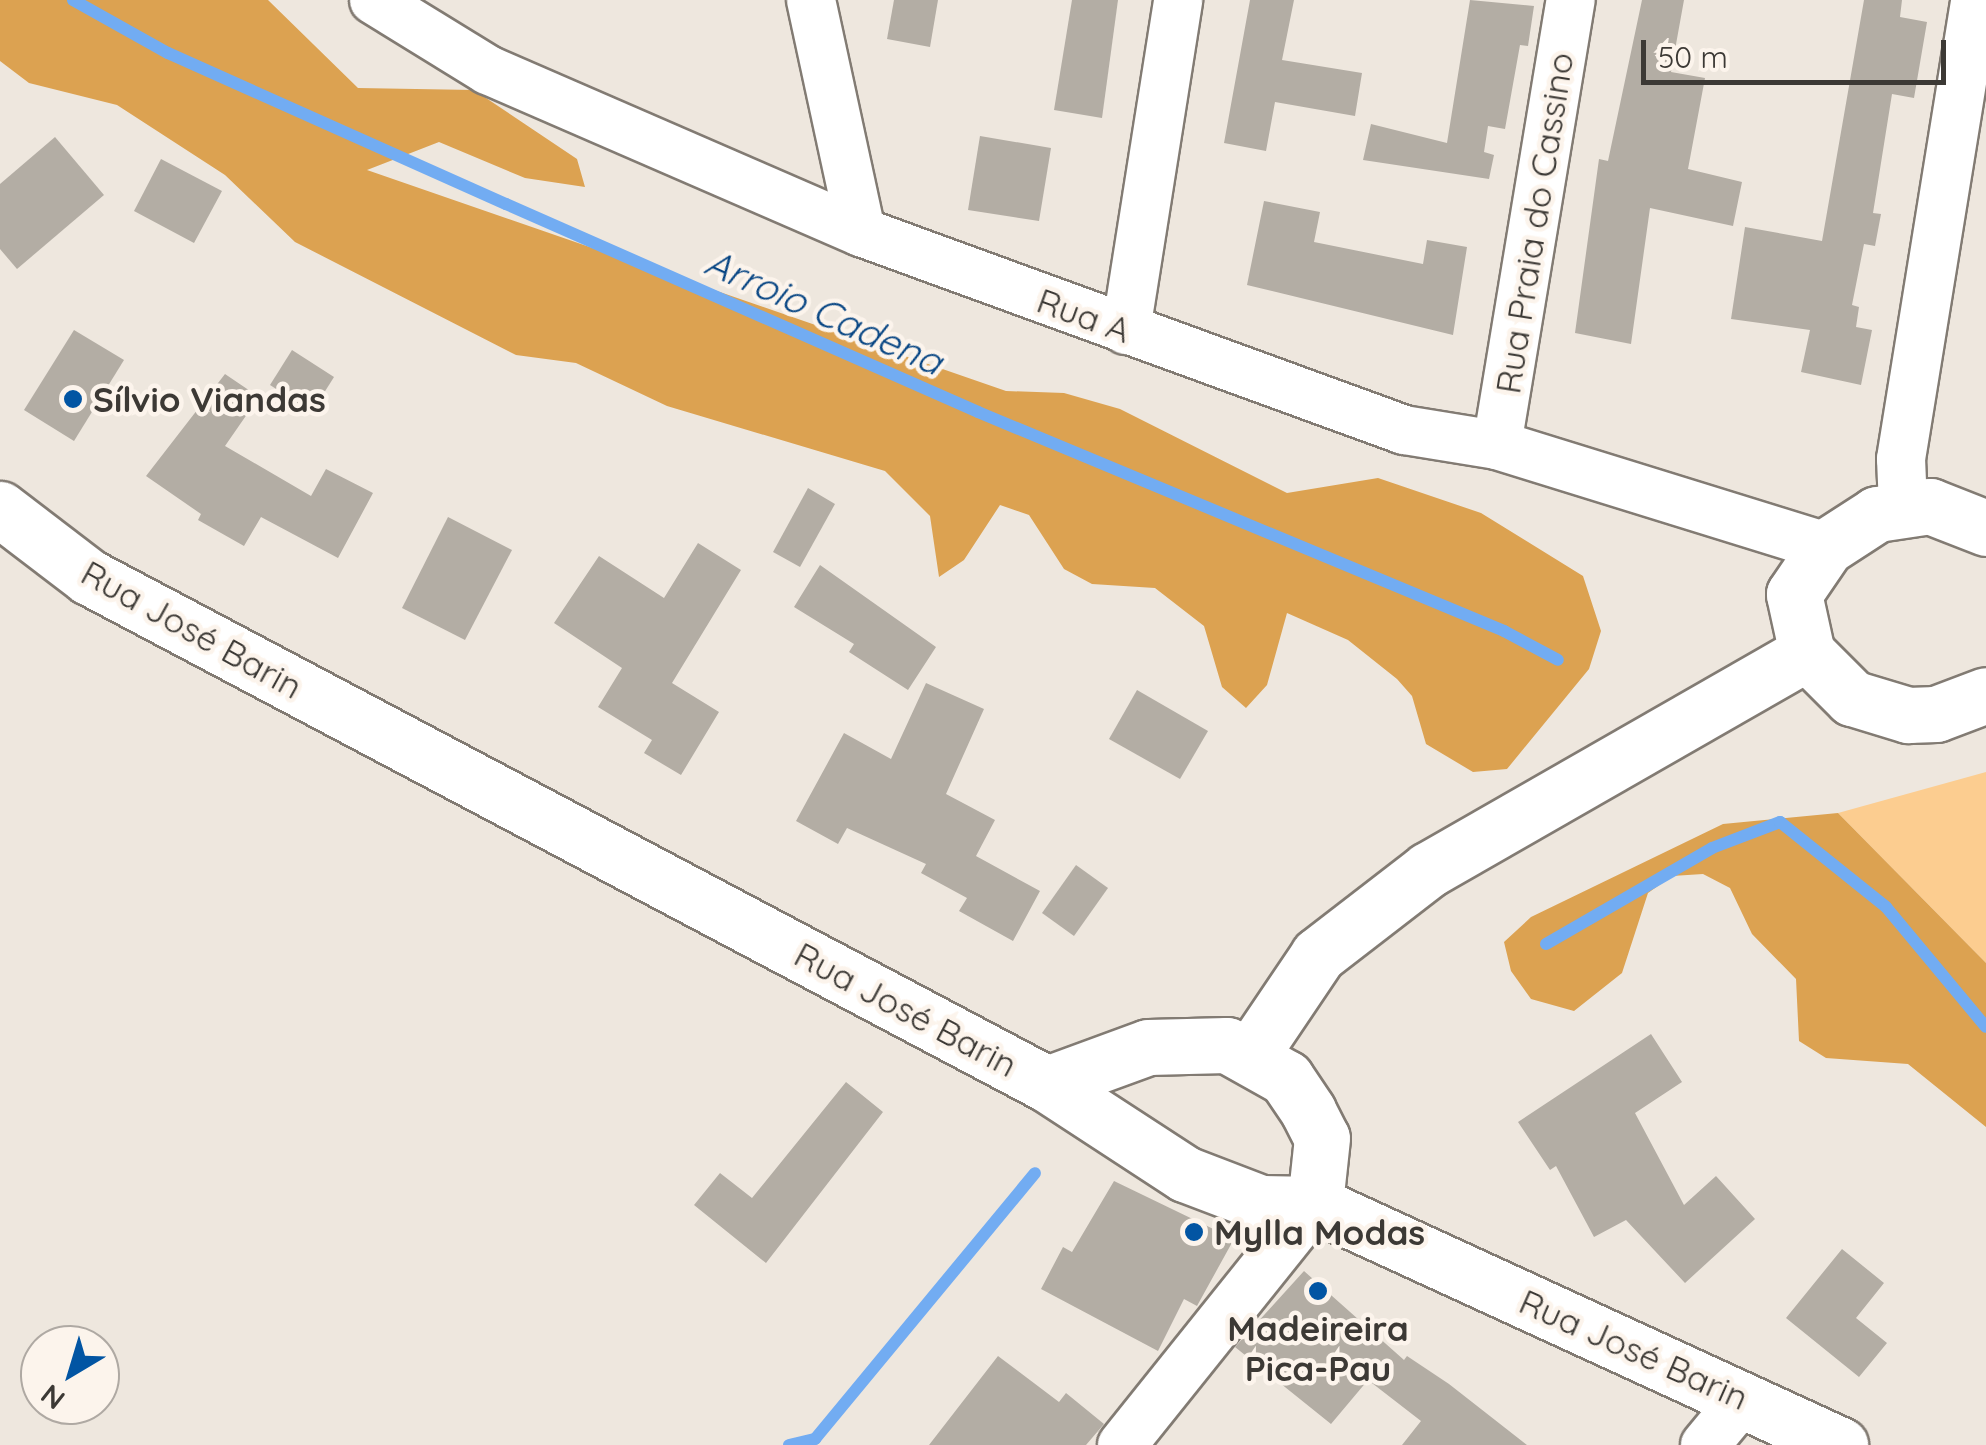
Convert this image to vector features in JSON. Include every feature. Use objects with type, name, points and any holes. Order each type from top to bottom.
[{"type":"main road","points":[[1986,528],[1958,512],[1903,506],[1877,514],[1826,548],[1794,594],[1807,653],[1852,698],[1908,715],[1936,714],[1986,696]]},
{"type":"main road","name":"Rua José Barin","points":[[0,508],[89,577],[1047,1084],[1185,1174],[1261,1203],[1315,1204],[1840,1445]]},
{"type":"main road","points":[[1250,1056],[1318,955],[1428,870],[1807,653]]},
{"type":"main road","points":[[1047,1084],[1148,1047],[1226,1044],[1286,1078],[1322,1138],[1315,1204]]},
{"type":"street","name":"Rua A","points":[[374,0],[488,70],[861,232],[1404,430],[1497,445],[1826,548]]},
{"type":"street","points":[[811,0],[861,232]]},
{"type":"street","points":[[1126,330],[1178,0]]},
{"type":"street","name":"Rua Praia do Cassino","points":[[1497,445],[1571,0]]},
{"type":"street","points":[[1903,506],[1901,458],[1975,0]]},
{"type":"street","points":[[1122,1445],[1315,1204]]},
{"type":"street","points":[[1705,1445],[1744,1398]]},
{"type":"shaded area","points":[[0,0],[268,0],[358,88],[474,90],[577,159],[585,187],[525,178],[439,142],[367,170],[1006,391],[1064,393],[1120,409],[1287,493],[1378,478],[1481,513],[1583,576],[1601,631],[1589,669],[1507,769],[1473,772],[1426,744],[1412,696],[1397,679],[1348,640],[1287,613],[1267,685],[1246,708],[1222,687],[1204,626],[1155,588],[1092,584],[1064,569],[1029,515],[1000,505],[964,560],[939,577],[930,516],[885,471],[667,406],[576,363],[516,355],[295,242],[225,175],[117,105],[29,83],[0,61]]},
{"type":"shaded area","points":[[1986,772],[1986,963],[1838,813]]},
{"type":"shaded area","points":[[1838,813],[1986,963],[1986,1127],[1908,1064],[1826,1058],[1799,1041],[1796,979],[1752,934],[1730,888],[1703,874],[1672,876],[1648,893],[1622,973],[1574,1011],[1531,999],[1511,971],[1504,942],[1531,917],[1723,824]]},
{"type":"building","points":[[894,0],[938,0],[930,47],[887,39]]},
{"type":"building","points":[[1072,0],[1118,0],[1102,118],[1054,110]]},
{"type":"building","points":[[1250,0],[1294,0],[1282,60],[1362,73],[1355,116],[1275,102],[1266,151],[1224,143]]},
{"type":"building","points":[[1470,0],[1534,6],[1528,46],[1520,45],[1505,129],[1488,126],[1484,152],[1494,155],[1489,179],[1363,160],[1371,124],[1447,143]]},
{"type":"building","points":[[1642,0],[1684,0],[1671,72],[1705,78],[1688,169],[1742,182],[1733,226],[1650,208],[1631,344],[1575,333],[1599,159],[1608,161]]},
{"type":"building","points":[[1864,0],[1902,0],[1900,17],[1927,22],[1914,98],[1892,94],[1873,213],[1881,214],[1875,246],[1864,244],[1852,305],[1859,307],[1856,327],[1872,330],[1861,385],[1801,372],[1810,330],[1731,319],[1745,227],[1822,241]]},
{"type":"building","points":[[980,136],[1051,148],[1039,221],[968,210]]},
{"type":"building","points":[[55,137],[104,195],[17,269],[0,249],[0,184]]},
{"type":"building","points":[[161,159],[222,191],[194,243],[134,211]]},
{"type":"building","points":[[1264,201],[1320,212],[1314,242],[1423,264],[1427,240],[1467,247],[1453,335],[1247,285]]},
{"type":"building","points":[[74,330],[124,360],[74,441],[24,410]]},
{"type":"building","points":[[292,350],[334,377],[312,412],[270,385]]},
{"type":"building","points":[[225,374],[259,397],[225,446],[311,496],[326,469],[373,493],[338,558],[261,517],[244,546],[198,520],[201,514],[146,476]]},
{"type":"building","points":[[808,488],[835,504],[800,567],[773,552]]},
{"type":"building","points":[[448,517],[512,550],[465,640],[402,608]]},
{"type":"building","points":[[698,543],[741,570],[672,683],[719,712],[681,775],[644,753],[652,740],[598,707],[622,668],[554,623],[599,556],[664,598]]},
{"type":"building","points":[[820,565],[936,647],[908,690],[849,652],[854,644],[794,607]]},
{"type":"building","points":[[926,683],[984,709],[946,794],[995,820],[976,856],[1040,891],[1013,941],[959,911],[967,898],[921,873],[926,864],[847,828],[838,844],[796,821],[844,733],[891,759]]},
{"type":"building","points":[[1137,690],[1208,731],[1180,779],[1109,739]]},
{"type":"building","points":[[1076,865],[1108,888],[1074,936],[1042,913]]},
{"type":"building","points":[[1651,1034],[1682,1082],[1635,1113],[1684,1205],[1716,1176],[1755,1219],[1685,1283],[1626,1220],[1594,1237],[1556,1166],[1550,1170],[1518,1122]]},
{"type":"building","points":[[846,1082],[883,1112],[766,1263],[694,1205],[720,1173],[752,1198]]},
{"type":"building","points":[[1114,1181],[1234,1239],[1197,1306],[1184,1299],[1158,1351],[1041,1289],[1063,1247],[1072,1252]]},
{"type":"building","points":[[1842,1249],[1884,1283],[1856,1318],[1887,1343],[1859,1377],[1786,1318]]},
{"type":"building","points":[[1304,1271],[1404,1360],[1407,1356],[1449,1384],[1527,1445],[1402,1445],[1421,1421],[1368,1380],[1331,1424],[1235,1347]]},
{"type":"building","points":[[998,1356],[1059,1402],[1066,1393],[1104,1424],[1086,1445],[929,1445]]},
{"type":"waterway","name":"Arroio Cadena","points":[[73,0],[168,53],[506,204],[978,412],[1504,631],[1558,660]]},
{"type":"waterway","name":"Arroio Cadena","points":[[1546,944],[1712,848],[1780,822],[1886,907],[1986,1027]]},
{"type":"waterway","points":[[789,1445],[815,1439],[1035,1173]]},
{"type":"place","name":"Sílvio Viandas","points":[[73,399]]},
{"type":"place","name":"Mylla Modas","points":[[1194,1232]]},
{"type":"place","name":"Madeireira Pica-Pau","points":[[1318,1291]]}]
